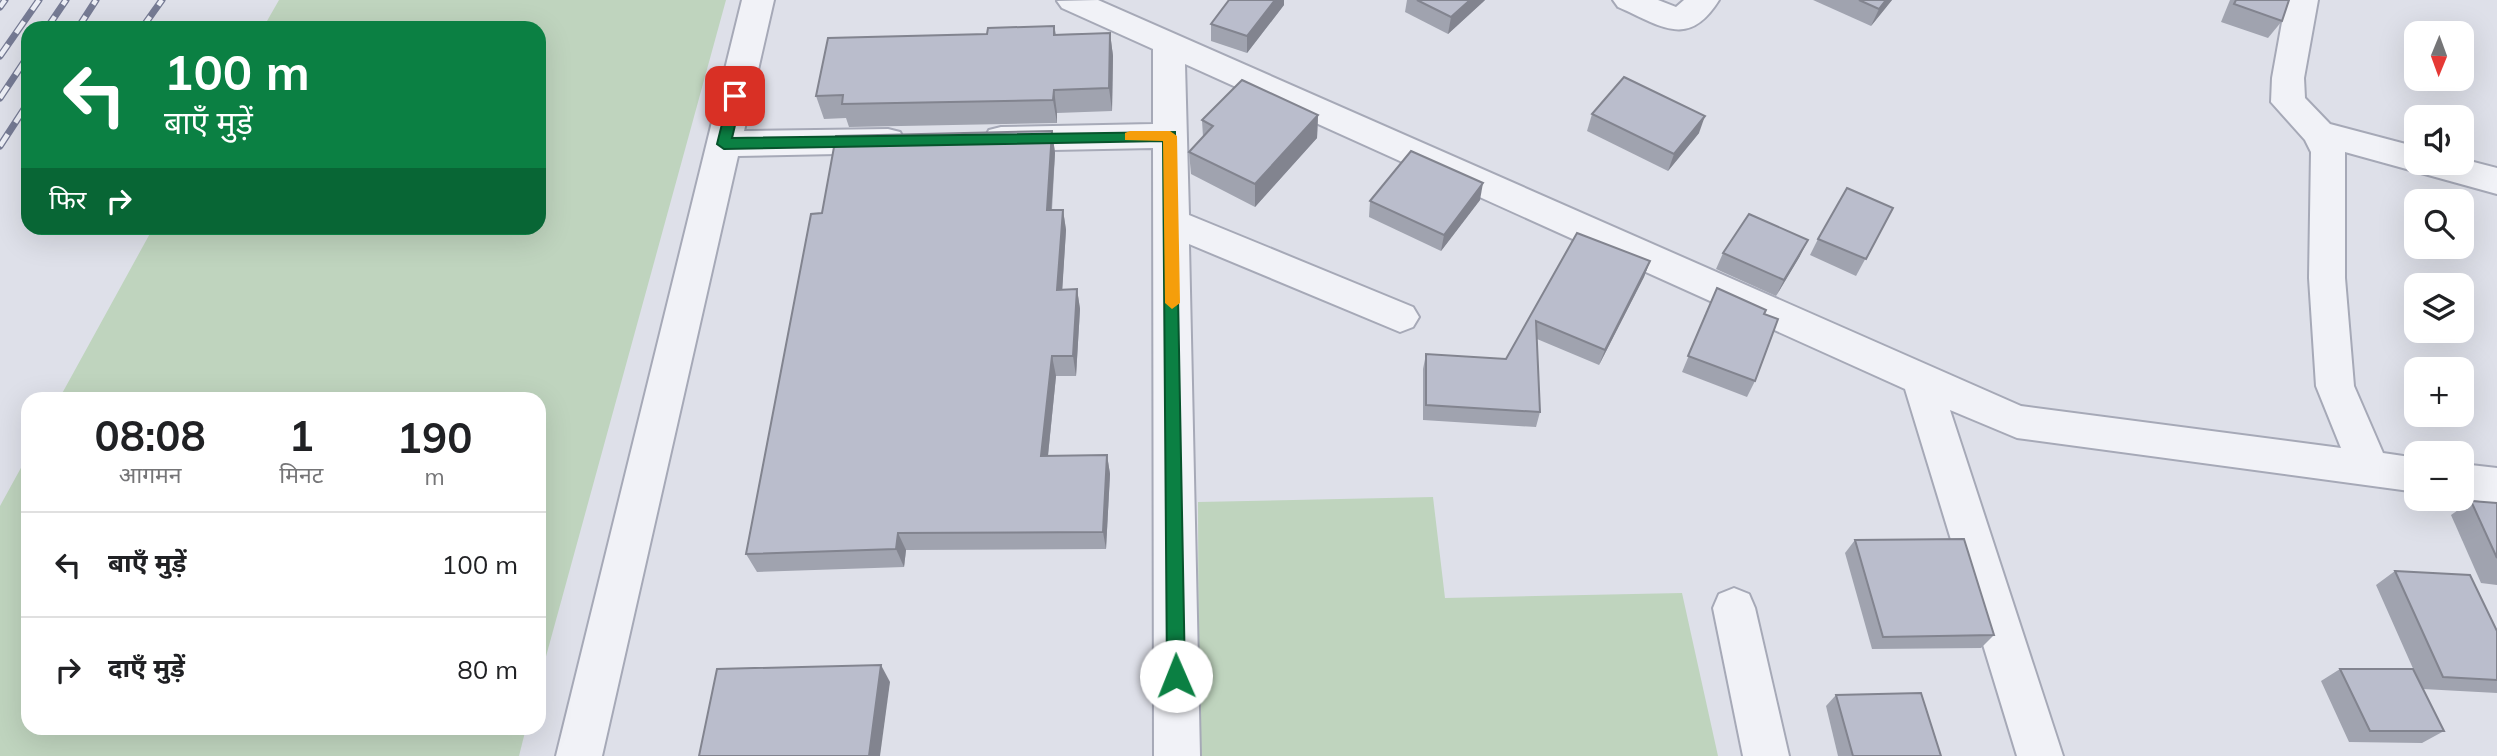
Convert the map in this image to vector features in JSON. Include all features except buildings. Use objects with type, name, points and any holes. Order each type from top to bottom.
[{"type":"street","points":[[579,756],[758,0]]},
{"type":"street","points":[[1074,0],[2017,422],[2404,473]]},
{"type":"street","points":[[1629,0],[1679,21],[1703,0]]},
{"type":"street","points":[[2302,0],[2298,9],[2288,78],[2288,103],[2319,133],[2328,152],[2327,278],[2335,386],[2370,469]]},
{"type":"street","points":[[1169,43],[1177,756]]},
{"type":"street","points":[[2319,133],[2404,156]]},
{"type":"street","points":[[966,139],[1170,136]]},
{"type":"street","points":[[724,144],[926,140]]},
{"type":"street","points":[[2474,175],[2497,181]]},
{"type":"street","points":[[1171,222],[1401,317]]},
{"type":"street","points":[[1921,379],[2040,756]]},
{"type":"street","points":[[2474,483],[2497,486]]},
{"type":"street","points":[[1734,608],[1766,756]]},
{"type":"green space","points":[[279,0],[726,0],[546,656],[546,392],[63,392],[149,235],[546,235],[546,21],[267,21]]},
{"type":"green space","points":[[21,468],[21,735],[524,735],[519,756],[0,756],[0,506]]},
{"type":"green space","points":[[1433,497],[1445,598],[1682,593],[1718,756],[1199,756],[1198,502]]},
{"type":"railway","points":[[0,7],[5,0]]},
{"type":"railway","points":[[24,21],[39,0]]},
{"type":"railway","points":[[52,21],[66,0]]},
{"type":"railway","points":[[82,21],[96,0]]},
{"type":"railway","points":[[147,21],[162,0]]},
{"type":"railway","points":[[0,56],[21,26]]},
{"type":"railway","points":[[0,98],[21,66]]},
{"type":"railway","points":[[0,146],[21,114]]},
{"type":"slow traffic","points":[[1130,136],[1170,136],[1172,303]]},
{"type":"route","points":[[735,96],[724,144],[1170,136],[1176,676]]}]
